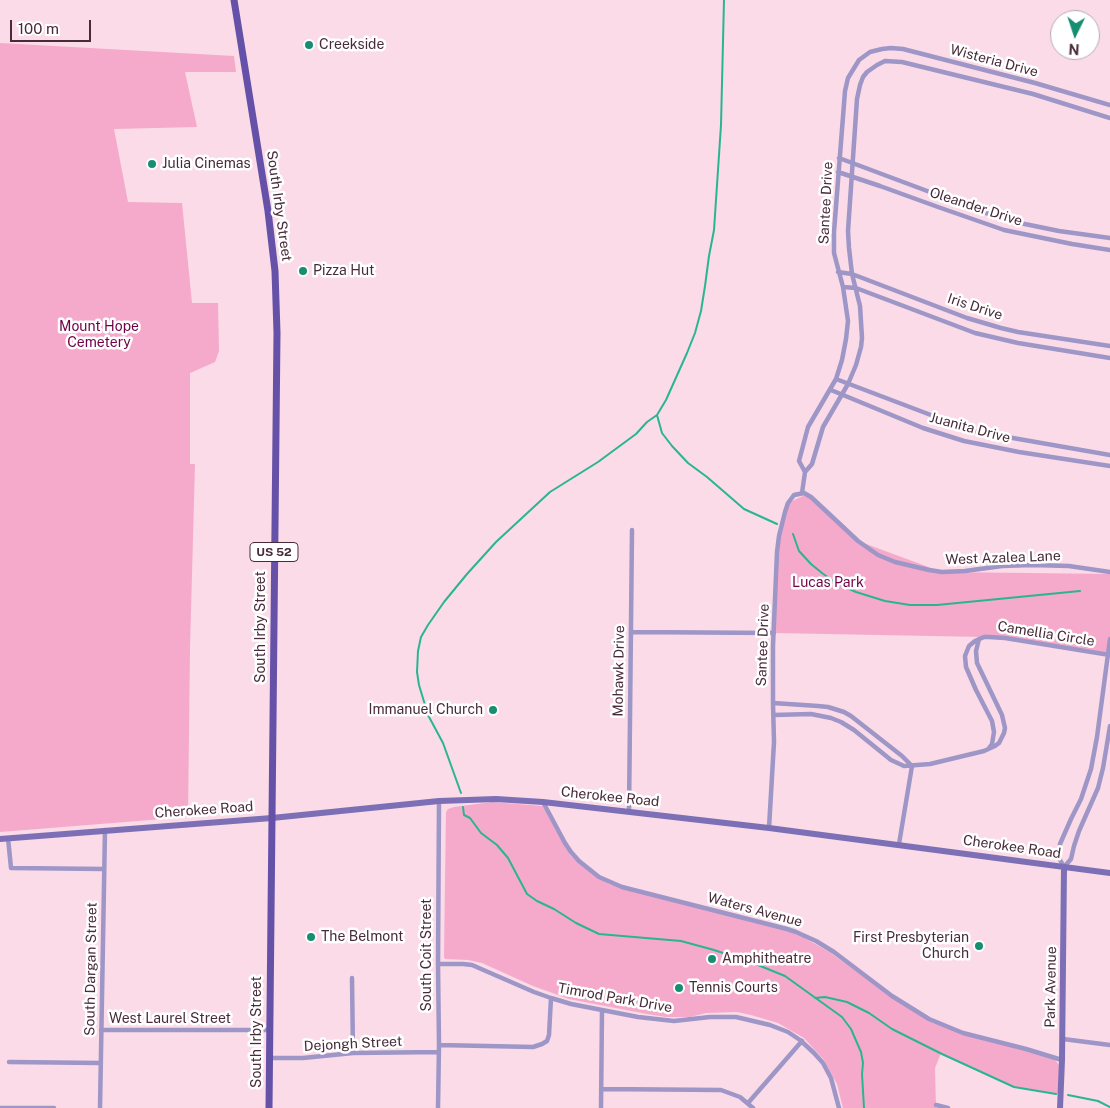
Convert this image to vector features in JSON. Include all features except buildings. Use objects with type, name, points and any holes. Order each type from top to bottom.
[{"type":"main road","name":"South Irby Street","points":[[234,0],[268,211],[275,271],[277,333],[269,1108]]},
{"type":"street","name":"Wisteria Drive","points":[[870,52],[891,48],[918,52],[1110,105]]},
{"type":"street","name":"Santee Drive","points":[[806,472],[800,461],[804,444],[812,421],[836,379],[846,339],[848,321],[834,253],[839,158],[845,91],[848,78],[859,60],[870,52]]},
{"type":"street","name":"Wisteria Drive","points":[[877,64],[885,61],[902,62],[1033,94],[1110,118]]},
{"type":"street","name":"Santee Drive","points":[[769,828],[774,742],[774,633],[779,536],[788,503],[794,495],[802,493],[806,472],[812,464],[823,427],[848,384],[861,347],[860,314],[852,274],[848,231],[860,85],[867,72],[877,64]]},
{"type":"street","name":"Oleander Drive","points":[[839,158],[1015,222],[1059,231],[1110,238]]},
{"type":"street","name":"Oleander Drive","points":[[838,172],[996,228],[1019,234],[1110,250]]},
{"type":"street","name":"Iris Drive","points":[[838,272],[852,274],[967,318],[988,324],[1018,332],[1110,346]]},
{"type":"street","name":"Iris Drive","points":[[842,287],[856,288],[975,333],[1018,343],[1110,358]]},
{"type":"street","name":"Juanita Drive","points":[[836,379],[973,431],[1110,455]]},
{"type":"street","name":"Juanita Drive","points":[[830,390],[923,428],[964,441],[1019,452],[1110,466]]},
{"type":"street","name":"West Azalea Lane","points":[[802,493],[811,497],[867,549],[895,562],[942,572],[1032,565],[1069,566],[1110,572]]},
{"type":"street","name":"Mohawk Drive","points":[[629,812],[632,530]]},
{"type":"street","points":[[631,632],[774,633]]},
{"type":"street","name":"Camellia Circle","points":[[988,749],[992,744],[994,732],[992,721],[968,674],[965,661],[969,646],[979,639],[989,637],[1005,638],[1109,655]]},
{"type":"street","name":"Camellia Circle","points":[[774,714],[811,714],[841,722],[891,760],[904,766],[923,765],[984,751],[999,743],[1005,728],[1002,715],[977,663],[976,651],[979,639]]},
{"type":"street","name":"Park Avenue","points":[[1060,1108],[1063,1039],[1064,867],[1059,858],[1060,844],[1081,799],[1091,769],[1110,639]]},
{"type":"street","points":[[773,703],[828,707],[844,712],[902,756],[912,766],[899,844]]},
{"type":"street","name":"Park Avenue","points":[[1064,867],[1071,859],[1079,831],[1098,788],[1110,726]]},
{"type":"street","name":"Cherokee Road","points":[[0,839],[272,818],[439,801],[496,799],[543,802],[769,828],[1110,873]]},
{"type":"street","name":"South Coit Street","points":[[438,1108],[439,801]]},
{"type":"street","name":"Waters Avenue","points":[[543,802],[571,852],[599,876],[615,884],[796,932],[834,952],[892,996],[929,1019],[963,1033],[1026,1048],[1062,1060]]},
{"type":"street","name":"South Dargan Street","points":[[100,1108],[104,830]]},
{"type":"street","points":[[8,838],[11,868],[104,869]]},
{"type":"street","name":"Timrod Park Drive","points":[[438,964],[472,966],[551,998],[602,1010],[666,1020],[736,1017],[770,1025],[788,1032],[802,1041],[814,1053],[828,1072],[833,1083],[839,1108]]},
{"type":"street","points":[[352,978],[352,1053]]},
{"type":"street","points":[[439,1046],[533,1047],[542,1044],[549,1035],[551,998]]},
{"type":"street","points":[[601,1108],[602,1010]]},
{"type":"street","name":"West Laurel Street","points":[[101,1030],[270,1030]]},
{"type":"street","points":[[1063,1039],[1110,1045]]},
{"type":"street","points":[[748,1103],[802,1041]]},
{"type":"street","name":"Dejongh Street","points":[[269,1058],[303,1058],[352,1053],[439,1052]]},
{"type":"street","points":[[8,1062],[101,1063]]},
{"type":"street","points":[[601,1089],[716,1090],[733,1094],[753,1108]]},
{"type":"street","points":[[936,1105],[948,1108]]},
{"type":"street","points":[[0,1108],[54,1108]]},
{"type":"green space","name":"Mount Hope Cemetery","points":[[0,43],[234,56],[236,72],[185,72],[197,127],[114,129],[128,202],[182,203],[192,303],[218,303],[219,351],[215,362],[190,373],[190,464],[195,464],[188,817],[0,832]]},
{"type":"green space","name":"Lucas Park","points":[[807,494],[858,541],[942,572],[1110,574],[1110,639],[1108,655],[984,637],[774,633],[777,552],[788,503]]},
{"type":"green space","points":[[492,802],[543,806],[571,856],[609,884],[779,928],[803,937],[831,953],[901,1004],[933,1023],[1050,1057],[1059,1065],[1060,1094],[1015,1087],[941,1053],[935,1068],[936,1108],[843,1108],[837,1084],[824,1060],[804,1038],[778,1023],[737,1012],[706,1013],[690,1017],[666,1017],[647,1014],[569,999],[533,986],[482,963],[445,959],[446,812],[454,807]]},
{"type":"waterway","points":[[461,793],[443,743],[428,715],[419,685],[417,672],[421,637],[444,602],[496,542],[550,492],[598,462],[636,434],[647,422],[657,415],[666,400],[695,333],[701,311],[714,230],[721,125],[724,0]]},
{"type":"waterway","points":[[657,415],[662,433],[688,463],[744,509],[777,524]]},
{"type":"waterway","points":[[793,534],[799,551],[822,573],[836,583],[856,592],[885,601],[910,605],[937,605],[1080,591]]},
{"type":"waterway","points":[[463,807],[464,815],[470,818],[481,833],[497,845],[508,858],[527,894],[576,923],[599,934],[681,941],[753,963],[785,976],[842,1017],[851,1029],[861,1052],[864,1108]]},
{"type":"waterway","points":[[815,998],[825,997],[847,1002],[869,1013],[892,1029],[1014,1087],[1056,1094]]},
{"type":"waterway","points":[[1068,1095],[1098,1101],[1110,1107]]},
{"type":"place","name":"Creekside","points":[[309,45]]},
{"type":"place","name":"Julia Cinemas","points":[[152,164]]},
{"type":"place","name":"Pizza Hut","points":[[303,271]]},
{"type":"place","name":"Immanuel Church","points":[[493,710]]},
{"type":"place","name":"The Belmont","points":[[311,937]]},
{"type":"place","name":"First Presbyterian Church","points":[[979,946]]},
{"type":"place","name":"Amphitheatre","points":[[712,959]]},
{"type":"place","name":"Tennis Courts","points":[[679,988]]}]
